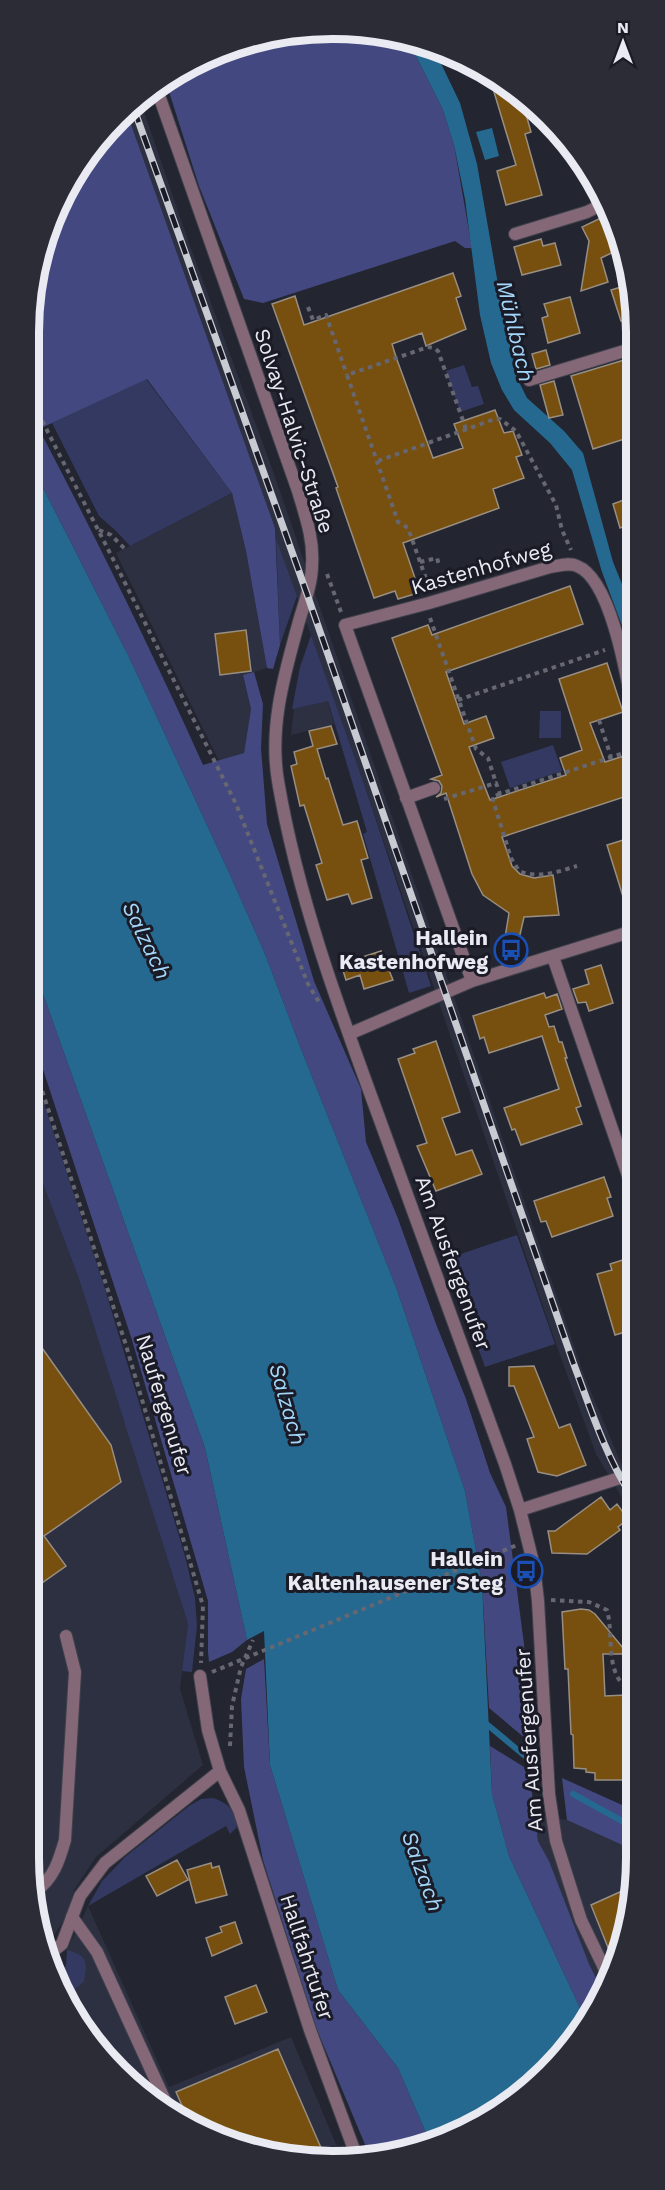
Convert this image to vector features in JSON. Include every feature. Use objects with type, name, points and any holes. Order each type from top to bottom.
[{"type":"street","name":"Solvay-Halvic-Straße","points":[[159,96],[297,491],[309,530],[312,568]]},
{"type":"street","points":[[516,234],[598,207]]},
{"type":"street","points":[[529,380],[626,350]]},
{"type":"street","name":"Kastenhofweg","points":[[345,625],[550,567],[570,564],[584,569],[595,579],[620,645],[626,675]]},
{"type":"street","name":"Am Ausfergenufer","points":[[312,568],[278,704],[276,733],[278,778],[292,848],[312,924],[349,1034],[520,1510],[534,1566],[538,1601],[549,1794],[556,1841],[580,1920],[604,1969]]},
{"type":"street","points":[[345,625],[472,981]]},
{"type":"street","points":[[406,798],[434,789]]},
{"type":"street","points":[[349,1034],[472,981],[626,933]]},
{"type":"street","points":[[553,957],[626,1170]]},
{"type":"street","points":[[520,1510],[626,1476]]},
{"type":"street","points":[[41,1887],[58,1866],[65,1840],[75,1672],[66,1636]]},
{"type":"street","points":[[54,1950],[62,1944],[80,1896],[105,1863],[220,1772],[208,1730],[206,1674]]},
{"type":"street","name":"Hallfahrtufer","points":[[220,1772],[239,1810],[310,2030],[354,2150]]},
{"type":"street","points":[[72,1917],[97,1952],[164,2098]]},
{"type":"path","points":[[308,307],[313,320],[326,315],[398,522],[408,528],[430,590],[430,619],[458,700],[476,749],[488,758],[500,794]]},
{"type":"path","points":[[347,375],[428,346],[434,348],[438,351],[466,429]]},
{"type":"path","points":[[39,415],[236,804],[308,984],[321,1004]]},
{"type":"path","points":[[378,461],[498,419],[516,431],[556,505],[562,530],[572,551],[570,564]]},
{"type":"path","points":[[98,529],[111,535],[125,549]]},
{"type":"path","points":[[420,562],[437,558],[439,565]]},
{"type":"path","name":"Solvay-Halvic-Straße","points":[[312,568],[328,576],[345,625]]},
{"type":"path","points":[[458,700],[620,645]]},
{"type":"path","points":[[599,720],[610,757]]},
{"type":"path","points":[[577,866],[535,876],[519,872],[511,858],[492,797],[626,752]]},
{"type":"path","points":[[442,800],[496,783]]},
{"type":"path","name":"Naufergenufer","points":[[39,1078],[125,1342],[203,1605],[206,1674]]},
{"type":"path","points":[[206,1674],[517,1545]]},
{"type":"path","points":[[538,1601],[563,1599],[589,1602],[607,1610],[611,1624],[613,1662],[618,1678],[626,1687]]},
{"type":"path","points":[[220,1772],[229,1760],[232,1706],[241,1667],[254,1640]]},
{"type":"shaded area","points":[[332,39],[371,42],[408,49],[413,51],[443,110],[454,145],[472,248],[465,248],[455,241],[263,303],[244,299],[199,186],[169,88],[220,61],[275,45]]},
{"type":"shaded area","points":[[143,109],[189,243],[273,471],[584,1375],[626,1472],[626,1505],[596,1454],[556,1344],[363,781],[276,538],[275,528],[130,121]]},
{"type":"shaded area","points":[[130,121],[275,528],[280,645],[273,669],[267,668],[246,551],[232,493],[147,379],[39,429],[40,313],[49,257],[61,220],[88,169]]},
{"type":"shaded area","points":[[464,365],[472,387],[478,386],[484,404],[460,412],[446,371]]},
{"type":"shaded area","points":[[146,379],[232,493],[130,546],[99,516],[52,423]]},
{"type":"shaded area","points":[[39,429],[124,596],[203,765],[244,753],[251,709],[243,675],[254,672],[263,704],[261,748],[267,824],[314,981],[361,1089],[366,1142],[397,1216],[466,1399],[490,1473],[506,1507],[524,1644],[526,1705],[532,1744],[489,1708],[482,1583],[465,1491],[396,1287],[265,954],[129,657],[39,480]]},
{"type":"shaded area","points":[[232,493],[246,551],[267,668],[243,676],[251,709],[244,753],[219,761],[116,553]]},
{"type":"shaded area","points":[[276,538],[297,596],[280,645]]},
{"type":"shaded area","points":[[311,635],[363,781],[431,986],[409,993],[363,834],[367,832],[328,701],[292,709],[300,667]]},
{"type":"shaded area","points":[[327,699],[334,724],[291,735],[295,700]]},
{"type":"shaded area","points":[[540,711],[561,711],[561,738],[539,738]]},
{"type":"shaded area","points":[[553,745],[562,771],[510,788],[501,762]]},
{"type":"shaded area","points":[[39,983],[205,1448],[247,1640],[232,1652],[209,1662],[208,1601],[132,1340],[39,1057]]},
{"type":"shaded area","points":[[39,1088],[105,1289],[185,1556],[195,1598],[197,1626],[192,1672],[182,1671],[188,1624],[79,1279],[39,1173]]},
{"type":"shaded area","points":[[39,1173],[79,1279],[188,1624],[180,1689],[203,1765],[96,1857],[74,1890],[67,1915],[51,1938],[45,1915],[39,1858]]},
{"type":"shaded area","points":[[517,1235],[555,1344],[485,1367],[446,1259]]},
{"type":"shaded area","points":[[264,1659],[270,1765],[338,1990],[398,2068],[427,2135],[367,2148],[315,2025],[263,1860],[244,1767],[241,1699],[246,1669]]},
{"type":"shaded area","points":[[490,1746],[524,1767],[531,1786],[538,1841],[549,1861],[598,1982],[582,2012],[509,1856],[492,1794]]},
{"type":"shaded area","points":[[562,1778],[626,1807],[626,1847],[567,1820]]},
{"type":"shaded area","points":[[213,1798],[227,1805],[235,1816],[237,1827],[230,1834],[226,1826],[88,1906],[102,1881],[125,1857],[189,1806],[201,1799]]},
{"type":"shaded area","points":[[535,1814],[567,1820],[626,1847],[620,1915],[610,1952],[598,1982],[589,1965],[549,1861],[538,1841]]},
{"type":"shaded area","points":[[88,1906],[169,2087],[291,2037],[339,2151],[294,2148],[257,2141],[220,2129],[169,2102],[125,2065],[89,2022],[73,1991],[84,1982],[67,1950]]},
{"type":"shaded area","points":[[67,1950],[83,1957],[85,1961],[84,1982],[73,1991],[62,1972],[66,1965]]},
{"type":"water","points":[[413,51],[439,59],[460,103],[477,164],[517,378],[527,398],[564,431],[583,453],[613,562],[626,594],[626,636],[602,572],[572,470],[550,443],[514,410],[502,390],[491,363],[480,315],[465,199],[454,145],[443,110]]},
{"type":"water","points":[[492,128],[499,156],[485,160],[476,132]]},
{"type":"water","name":"Salzach","points":[[39,480],[129,657],[265,954],[396,1287],[465,1491],[482,1583],[492,1794],[509,1856],[582,2012],[553,2051],[526,2078],[496,2102],[445,2129],[427,2135],[398,2068],[338,1990],[270,1765],[264,1631],[247,1640],[205,1448],[39,983]]},
{"type":"building","points":[[499,90],[525,111],[531,132],[525,134],[542,195],[506,205],[497,171],[516,165],[494,92]]},
{"type":"building","points":[[603,217],[614,252],[601,258],[608,282],[581,291],[589,241],[582,227]]},
{"type":"building","points":[[541,239],[543,246],[555,243],[561,265],[522,275],[514,247]]},
{"type":"building","points":[[453,273],[461,296],[456,298],[466,329],[426,346],[422,333],[392,344],[396,357],[433,458],[463,448],[454,424],[495,410],[504,433],[513,431],[522,455],[516,457],[524,478],[493,489],[499,508],[403,543],[418,593],[398,599],[395,591],[374,598],[336,488],[338,487],[272,304],[295,296],[304,325]]},
{"type":"building","points":[[622,287],[625,320],[621,321],[611,290]]},
{"type":"building","points":[[570,297],[580,333],[548,343],[542,318],[548,316],[544,304]]},
{"type":"building","points":[[546,350],[550,365],[536,369],[532,354]]},
{"type":"building","points":[[626,359],[626,439],[593,449],[571,376]]},
{"type":"building","points":[[554,381],[563,415],[549,418],[540,385]]},
{"type":"building","points":[[626,499],[626,526],[620,528],[613,504]]},
{"type":"building","points":[[570,586],[583,624],[446,672],[464,724],[486,716],[494,738],[469,747],[490,800],[566,775],[560,758],[582,750],[559,679],[607,663],[623,712],[590,723],[605,762],[626,755],[626,796],[502,837],[512,866],[520,874],[534,878],[553,875],[559,915],[524,917],[516,952],[503,950],[509,913],[483,895],[472,874],[446,793],[436,797],[441,793],[442,786],[439,781],[431,779],[442,775],[392,638],[428,625],[432,635]]},
{"type":"building","points":[[246,630],[251,671],[220,675],[215,634]]},
{"type":"building","points":[[331,726],[337,744],[317,749],[343,825],[357,821],[368,858],[361,860],[372,898],[352,904],[348,894],[327,900],[316,865],[322,863],[304,805],[300,806],[291,766],[297,764],[294,752],[313,746],[309,731]]},
{"type":"building","points":[[626,839],[626,906],[607,845]]},
{"type":"building","points":[[381,951],[393,980],[364,989],[360,975],[346,980],[341,964]]},
{"type":"building","points":[[601,965],[613,1003],[589,1011],[586,1002],[578,1003],[573,989],[589,984],[585,970]]},
{"type":"building","points":[[544,993],[546,998],[557,994],[562,1009],[545,1015],[549,1027],[554,1026],[559,1042],[562,1042],[581,1106],[576,1108],[582,1124],[521,1145],[515,1129],[512,1130],[504,1108],[559,1089],[542,1036],[489,1053],[484,1037],[480,1039],[473,1016]]},
{"type":"building","points":[[436,1041],[460,1112],[442,1118],[456,1155],[472,1150],[482,1174],[436,1191],[417,1146],[427,1143],[398,1059],[415,1053],[413,1049]]},
{"type":"building","points":[[604,1177],[611,1197],[607,1198],[613,1216],[552,1237],[546,1221],[541,1222],[534,1201]]},
{"type":"building","points":[[626,1259],[626,1332],[615,1335],[597,1274],[612,1270],[610,1264]]},
{"type":"building","points":[[39,1344],[111,1445],[121,1482],[44,1536],[66,1566],[39,1585]]},
{"type":"building","points":[[534,1366],[559,1428],[570,1424],[586,1465],[557,1476],[538,1472],[527,1439],[534,1437],[514,1386],[509,1386],[509,1367]]},
{"type":"building","points":[[601,1497],[610,1510],[617,1504],[626,1516],[626,1521],[618,1527],[620,1530],[587,1554],[552,1553],[548,1531],[555,1531]]},
{"type":"building","points":[[589,1610],[595,1614],[626,1652],[626,1654],[603,1654],[605,1696],[625,1695],[626,1780],[595,1780],[595,1773],[586,1772],[586,1769],[574,1768],[562,1612]]},
{"type":"building","points":[[177,1860],[188,1880],[157,1896],[146,1876]]},
{"type":"building","points":[[211,1863],[212,1868],[219,1866],[227,1895],[196,1903],[187,1870]]},
{"type":"building","points":[[624,1890],[620,1915],[610,1952],[591,1905]]},
{"type":"building","points":[[235,1922],[242,1943],[212,1956],[206,1938],[222,1932],[220,1927]]},
{"type":"building","points":[[256,1985],[267,2012],[235,2024],[225,1997]]},
{"type":"building","points":[[278,2049],[322,2150],[275,2145],[220,2129],[184,2111],[176,2092]]},
{"type":"waterway","points":[[483,1721],[531,1761]]},
{"type":"waterway","points":[[573,1794],[626,1823]]},
{"type":"railway","points":[[136,115],[307,594],[573,1362],[606,1447],[626,1487]]},
{"type":"place","name":"Hallein Kastenhofweg","points":[[511,950]]},
{"type":"place","name":"Hallein Kaltenhausener Steg","points":[[526,1571]]},
{"type":"water label","name":"Mühlbach","points":[[516,331]]}]
